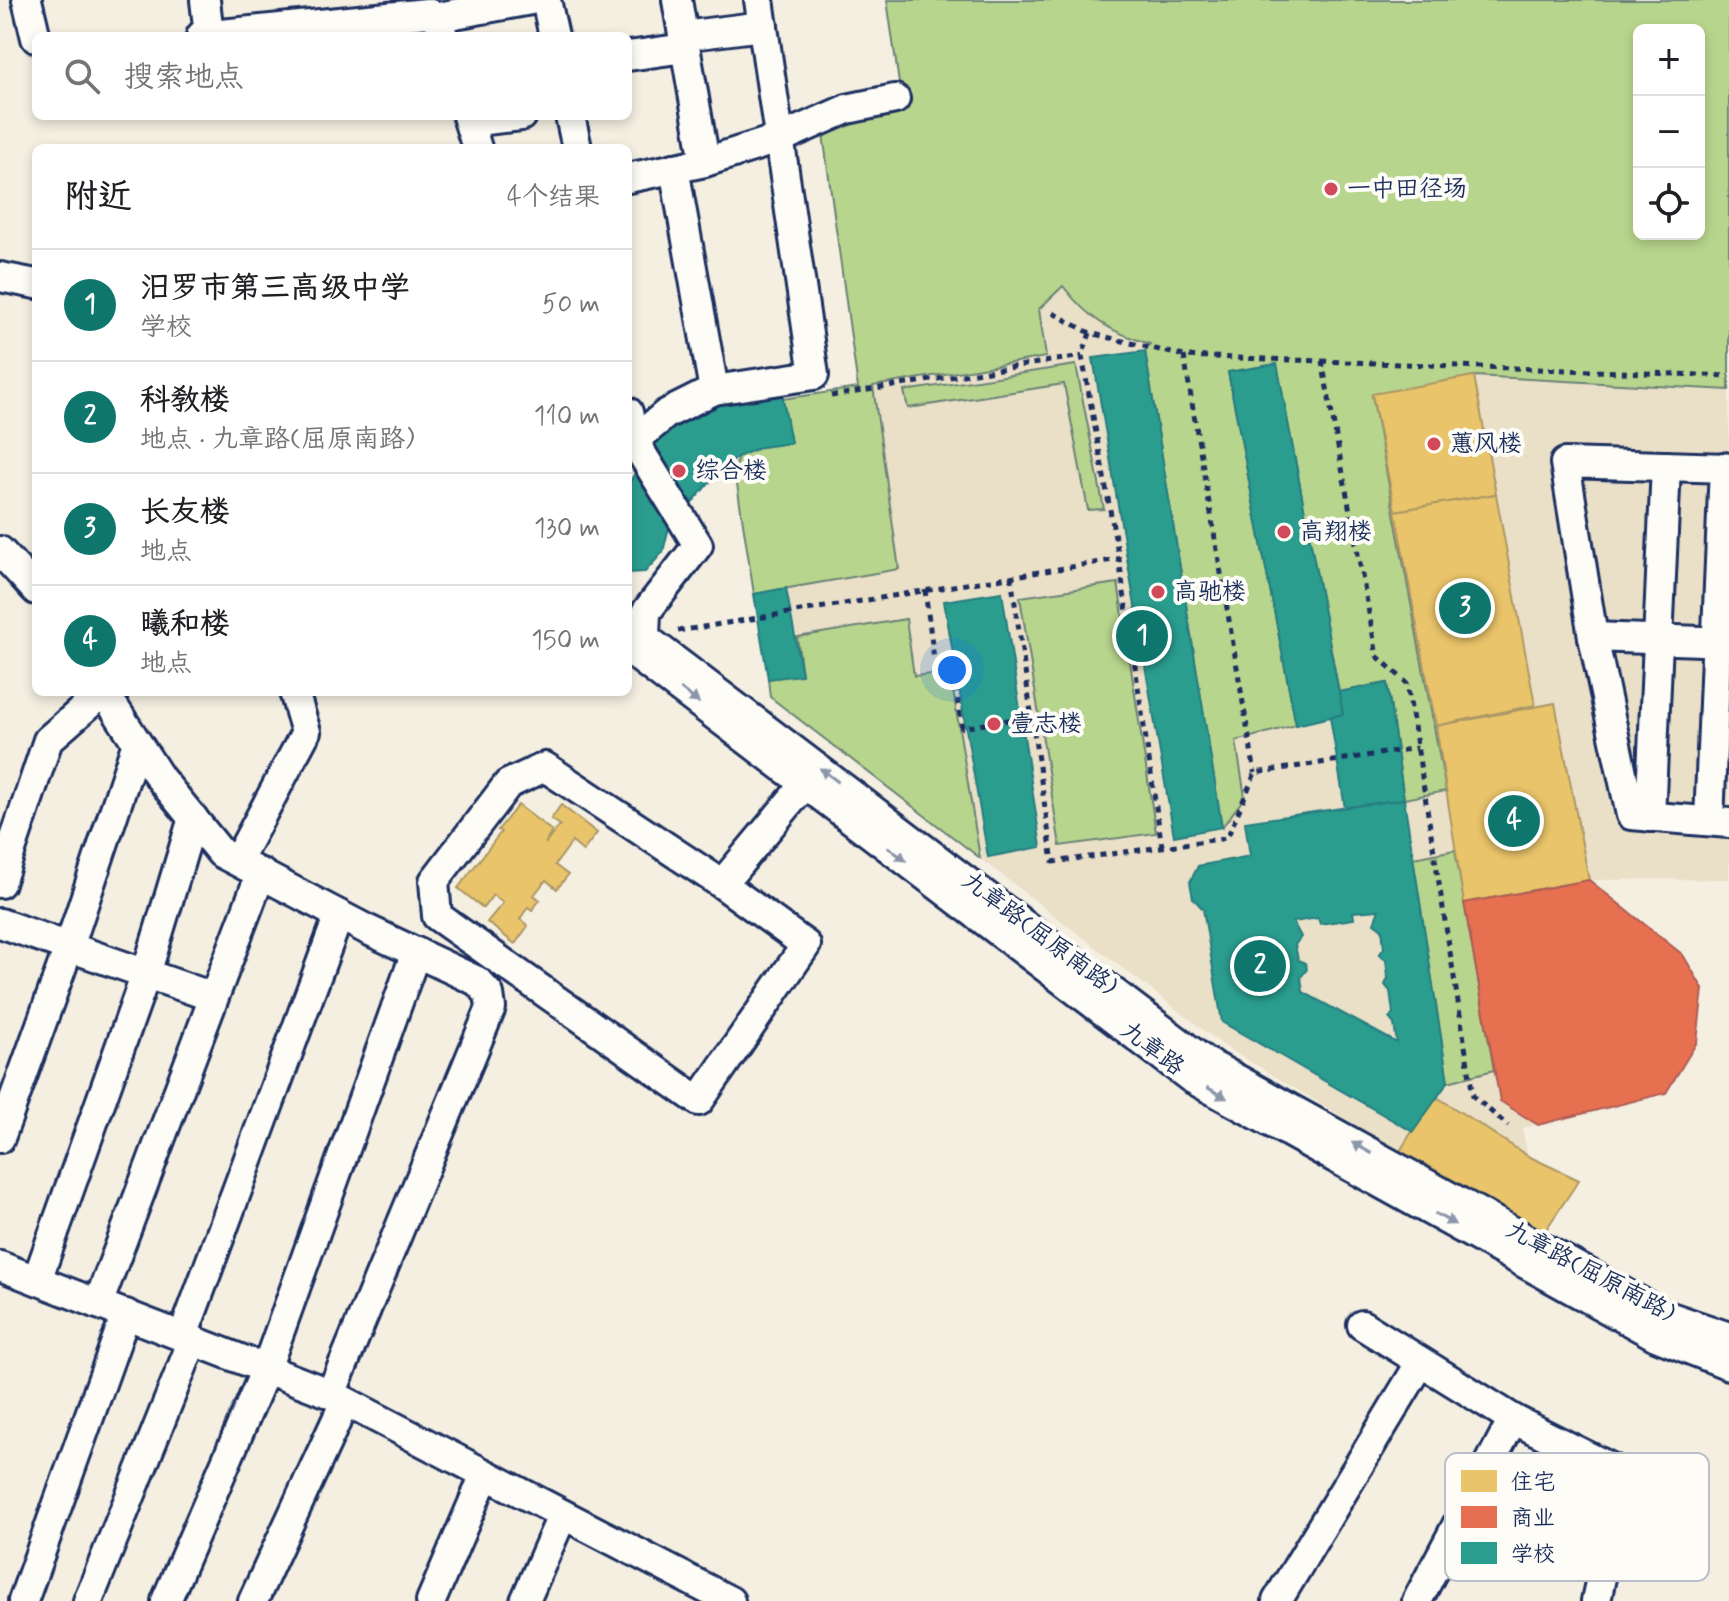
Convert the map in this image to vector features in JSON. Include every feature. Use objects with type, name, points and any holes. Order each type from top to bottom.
[{"type":"street","points":[[27,0],[35,32]]},
{"type":"street","points":[[205,0],[209,32]]},
{"type":"street","points":[[229,32],[392,7],[427,13],[440,26],[531,0]]},
{"type":"street","points":[[546,0],[553,32]]},
{"type":"street","points":[[677,0],[705,162]]},
{"type":"street","points":[[632,55],[684,42],[761,13],[814,375],[714,390],[666,414],[634,441]]},
{"type":"street","points":[[632,177],[705,162],[781,138],[847,109],[895,99]]},
{"type":"street","points":[[471,129],[506,120]]},
{"type":"street","points":[[571,120],[576,144]]},
{"type":"street","points":[[674,168],[714,390]]},
{"type":"street","points":[[0,257],[32,263]]},
{"type":"street","points":[[0,277],[32,283]]},
{"type":"street","points":[[632,431],[634,441],[698,545],[646,612],[634,637]]},
{"type":"street","points":[[1565,463],[1727,468],[1719,822],[1631,815],[1593,637],[1565,463]]},
{"type":"street","points":[[1650,817],[1666,466]]},
{"type":"street","points":[[0,551],[32,586]]},
{"type":"street","name":"九章路","points":[[634,637],[805,784],[1191,1078],[1656,1336],[1729,1365]]},
{"type":"street","name":"九章路(屈原南路)","points":[[634,637],[1204,1061],[1662,1314],[1729,1337]]},
{"type":"street","points":[[1593,637],[1723,642]]},
{"type":"street","points":[[0,883],[48,740],[99,696]]},
{"type":"street","points":[[107,696],[160,778],[221,853],[339,915],[477,981],[489,994],[491,1008],[338,1398],[253,1601]]},
{"type":"street","points":[[98,1304],[213,997],[249,867],[306,732],[295,696]]},
{"type":"street","points":[[0,1138],[69,947],[137,743]]},
{"type":"street","points":[[545,767],[722,884],[806,945],[699,1101],[437,916],[434,881],[508,784],[545,767]]},
{"type":"street","points":[[722,884],[805,784]]},
{"type":"street","points":[[37,1280],[146,974],[193,818]]},
{"type":"street","points":[[88,1601],[188,1338],[339,915]]},
{"type":"street","points":[[0,923],[213,997]]},
{"type":"street","points":[[166,1601],[266,1369],[416,952]]},
{"type":"street","points":[[0,1266],[338,1398],[562,1516],[683,1592],[730,1601]]},
{"type":"street","points":[[23,1601],[126,1314]]},
{"type":"street","points":[[1362,1325],[1513,1419],[1581,1453]]},
{"type":"street","points":[[1277,1601],[1421,1362]]},
{"type":"street","points":[[1495,1453],[1513,1419]]},
{"type":"street","points":[[431,1601],[485,1475]]},
{"type":"street","points":[[525,1601],[562,1516]]},
{"type":"street","points":[[1417,1601],[1445,1548]]},
{"type":"street","points":[[1596,1601],[1600,1581]]},
{"type":"path","points":[[1053,313],[1090,333],[1184,356],[1729,376]]},
{"type":"path","points":[[1090,333],[1082,356],[1119,559],[1162,847]]},
{"type":"path","points":[[825,396],[1082,356]]},
{"type":"path","points":[[1011,576],[1053,862],[1227,838],[1255,773],[1184,356]]},
{"type":"path","points":[[1322,361],[1377,656],[1407,683],[1473,1096],[1508,1126]]},
{"type":"path","points":[[634,637],[1119,559]]},
{"type":"path","points":[[925,590],[934,659],[953,672],[962,728],[1032,716]]},
{"type":"path","points":[[1255,773],[1417,748]]},
{"type":"shaded area","points":[[887,0],[1729,0],[1729,879],[1590,880],[1683,955],[1703,989],[1697,1042],[1666,1093],[1522,1128],[1528,1156],[1579,1180],[1541,1237],[1223,1045],[770,697],[736,478],[707,485],[668,531],[663,552],[645,572],[632,573],[632,478],[650,447],[694,409],[858,388],[822,127],[902,104]]},
{"type":"green space","points":[[887,0],[1729,0],[1729,390],[1474,376],[1372,395],[1446,791],[1404,799],[1387,683],[1339,692],[1277,364],[1228,372],[1296,725],[1236,741],[1245,797],[1222,827],[1145,351],[1150,344],[1102,323],[1082,308],[1063,286],[1039,309],[1046,357],[873,386],[899,569],[754,594],[736,478],[737,457],[761,447],[791,443],[782,399],[858,388],[822,127],[902,104]]},
{"type":"green space","points":[[1076,365],[1104,509],[1088,510],[1064,384],[908,408],[904,391]]},
{"type":"green space","points":[[1118,583],[1156,833],[1060,846],[1020,597]]},
{"type":"green space","points":[[906,619],[914,676],[950,672],[980,858],[770,697],[768,679],[802,674],[797,637]]},
{"type":"green space","points":[[1455,850],[1494,1070],[1448,1082],[1413,858]]},
{"type":"building: 住宅","name":"蕙风楼","points":[[1474,376],[1496,494],[1395,511],[1372,394]]},
{"type":"building: 住宅","points":[[1496,494],[1535,705],[1436,726],[1395,511]]},
{"type":"building: 住宅","points":[[1555,703],[1589,880],[1464,903],[1436,726]]},
{"type":"building: 住宅","points":[[518,805],[552,831],[545,844],[560,825],[551,819],[561,805],[597,833],[583,851],[572,842],[555,865],[568,875],[557,889],[546,880],[534,895],[540,900],[532,910],[528,907],[520,919],[528,926],[515,944],[487,922],[503,903],[493,895],[483,908],[458,888]]},
{"type":"building: 住宅","points":[[1434,1095],[1528,1156],[1579,1180],[1541,1237],[1399,1153]]},
{"type":"building: 商业","points":[[1589,880],[1683,955],[1703,989],[1697,1042],[1666,1093],[1538,1125],[1500,1101],[1464,903]]},
{"type":"building: 学校","name":"高驰楼","points":[[1145,351],[1222,827],[1174,836],[1093,358]]},
{"type":"building: 学校","name":"高翔楼","points":[[1277,364],[1343,714],[1296,725],[1228,372]]},
{"type":"building: 学校","name":"综合楼","points":[[780,383],[791,443],[761,447],[737,457],[707,485],[668,531],[663,552],[645,572],[632,573],[632,478],[650,447],[694,409]]},
{"type":"building: 学校","points":[[786,588],[802,675],[768,679],[754,594]]},
{"type":"building: 学校","name":"壹志楼","points":[[1002,592],[1041,847],[988,857],[944,601]]},
{"type":"building: 学校","points":[[1387,683],[1404,799],[1345,808],[1330,717],[1343,714],[1339,692]]},
{"type":"building: 学校","points":[[1404,799],[1448,1082],[1413,1132],[1222,1022],[1203,909],[1193,898],[1190,882],[1198,866],[1250,856],[1245,822]],"holes":[[[1379,910],[1374,923],[1382,929],[1384,948],[1379,955],[1386,960],[1388,978],[1385,985],[1390,991],[1393,1013],[1389,1018],[1394,1024],[1397,1043],[1303,992],[1301,977],[1307,969],[1305,963],[1298,960],[1295,945],[1301,937],[1293,922],[1318,918],[1320,924],[1354,919],[1353,912]]]},
{"type":"place","name":"一中田径场","points":[[1331,189]]},
{"type":"place","name":"蕙风楼","points":[[1434,444]]},
{"type":"place","name":"综合楼","points":[[679,471]]},
{"type":"place","name":"高翔楼","points":[[1284,532]]},
{"type":"place","name":"高驰楼","points":[[1158,592]]},
{"type":"place","name":"长友楼","points":[[1465,608]]},
{"type":"place","name":"汨罗市第三高级中学","points":[[1142,636]]},
{"type":"place","name":"壹志楼","points":[[994,724]]},
{"type":"place","name":"曦和楼","points":[[1514,821]]},
{"type":"place","name":"科教楼","points":[[1260,966]]}]
